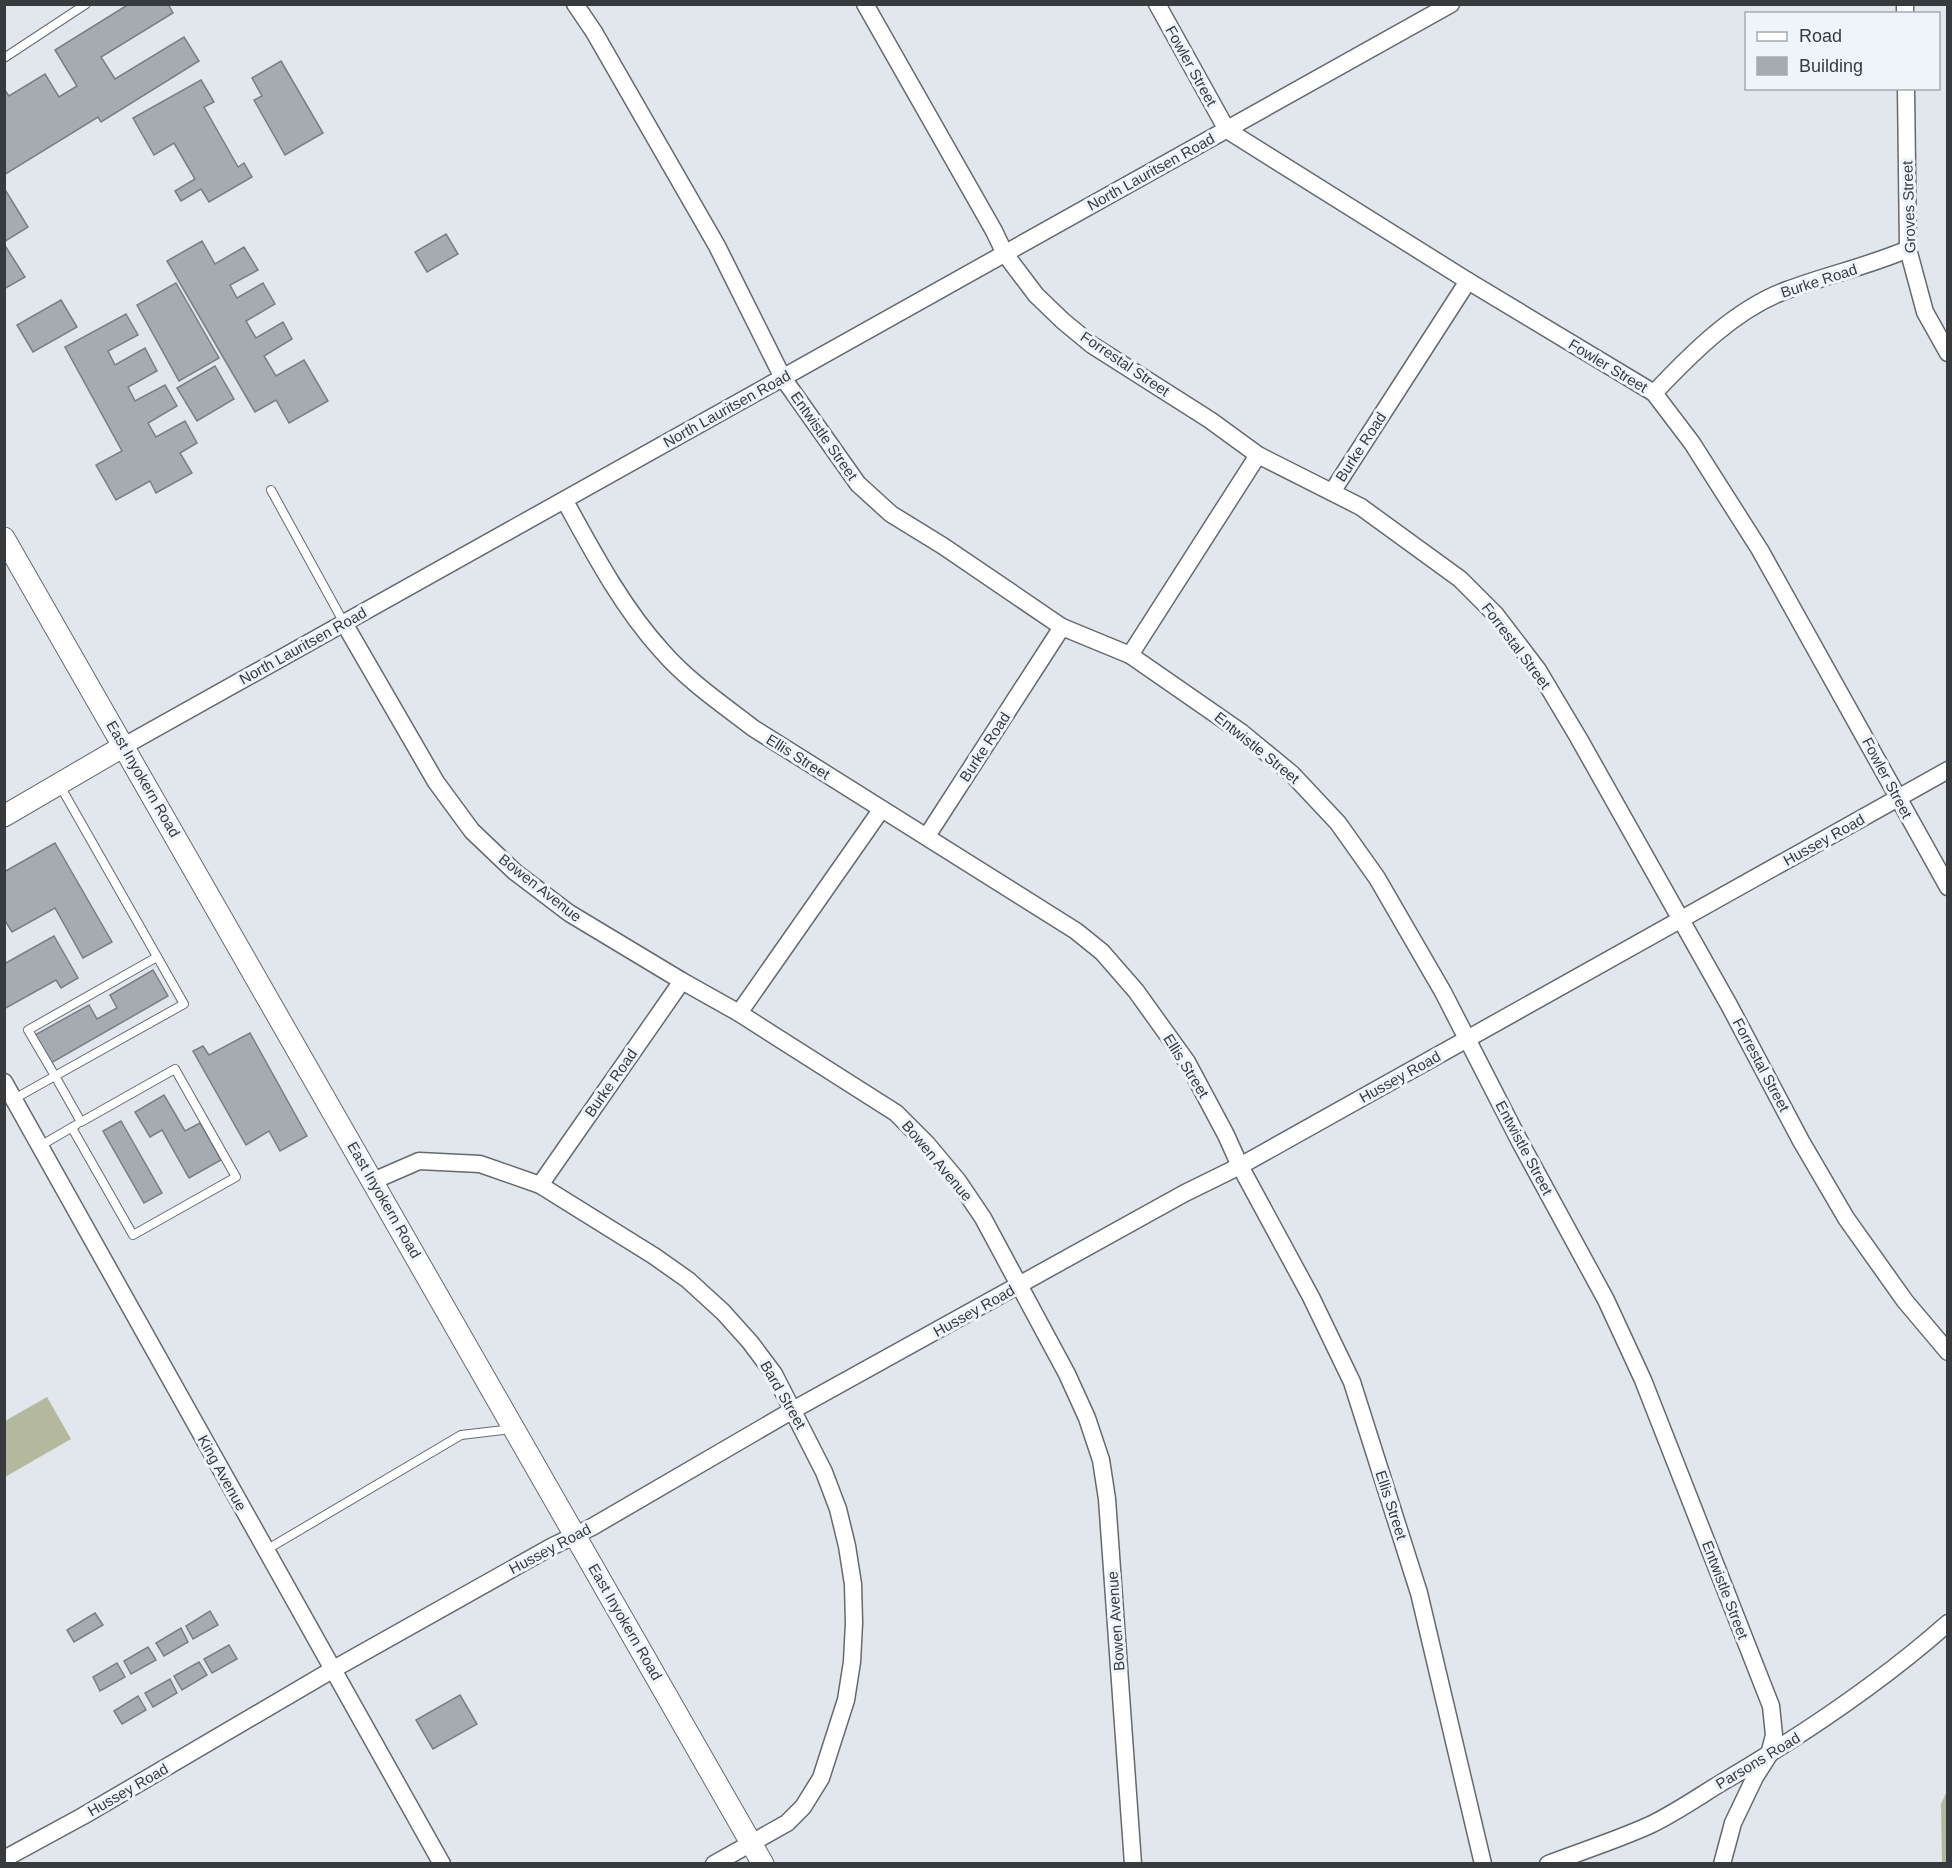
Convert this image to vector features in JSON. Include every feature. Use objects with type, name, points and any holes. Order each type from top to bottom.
[{"type":"street","name":"Entwistle Street","points":[[574,4],[594,32],[717,246],[783,378],[858,484],[891,514],[943,546],[1062,627],[1130,656],[1241,732],[1292,774],[1338,823],[1377,878],[1468,1039],[1520,1142],[1606,1300],[1643,1380],[1771,1706],[1774,1735],[1769,1755]]},
{"type":"street","name":"Forrestal Street","points":[[865,4],[1005,254],[1036,295],[1092,345],[1210,420],[1258,455],[1361,507],[1460,579],[1496,615],[1538,670],[1729,1005],[1801,1141],[1846,1218],[1905,1301],[1947,1352]]},
{"type":"street","name":"Fowler Street","points":[[1157,4],[1227,130],[1468,281],[1654,393],[1692,443],[1760,550],[1947,887]]},
{"type":"street","name":"North Lauritsen Road","points":[[4,816],[124,746],[1448,5]]},
{"type":"street","name":"Groves Street","points":[[1906,90],[1908,249],[1925,312],[1947,353]]},
{"type":"street","name":"Burke Road","points":[[1654,393],[1681,364],[1728,324],[1755,306],[1785,290],[1878,262],[1908,249]]},
{"type":"street","name":"Burke Road","points":[[1332,492],[1468,281]]},
{"type":"street","points":[[1130,656],[1258,455]]},
{"type":"street","name":"Ellis Street","points":[[565,501],[627,605],[662,651],[704,690],[753,728],[1076,931],[1102,952],[1136,991],[1187,1062],[1311,1297],[1352,1382],[1419,1593],[1483,1863]]},
{"type":"street","name":"East Inyokern Road","points":[[4,538],[763,1863]]},
{"type":"street","name":"Bowen Avenue","points":[[344,623],[435,782],[472,831],[515,872],[569,913],[740,1013],[896,1113],[927,1144],[958,1181],[983,1218],[1067,1374],[1087,1418],[1101,1460],[1107,1499],[1133,1863]]},
{"type":"street","name":"Burke Road","points":[[927,836],[1062,627]]},
{"type":"street","name":"Hussey Road","points":[[4,1859],[83,1816],[332,1670],[576,1535],[793,1410],[1185,1193],[1240,1166],[1947,770]]},
{"type":"street","points":[[740,1013],[881,810]]},
{"type":"street","name":"Burke Road","points":[[540,1185],[682,981]]},
{"type":"street","name":"King Avenue","points":[[4,1082],[442,1863]]},
{"type":"street","name":"Bard Street","points":[[373,1181],[419,1161],[480,1164],[540,1185],[654,1256],[688,1280],[723,1312],[750,1342],[774,1374],[793,1410],[824,1472],[838,1509],[847,1546],[854,1623],[852,1662],[846,1700],[821,1778],[803,1807],[788,1823],[714,1863]]},
{"type":"street","name":"Parsons Road","points":[[1548,1863],[1652,1824],[1769,1755],[1809,1730],[1910,1657],[1947,1623]]},
{"type":"street","points":[[1722,1863],[1733,1823],[1755,1777],[1769,1755]]},
{"type":"lane","points":[[4,58],[86,4]]},
{"type":"lane","points":[[271,490],[344,623]]},
{"type":"lane","points":[[14,1099],[184,1004],[59,784]]},
{"type":"lane","points":[[81,1122],[28,1030],[157,957]]},
{"type":"lane","points":[[40,1146],[175,1069],[236,1177],[133,1235],[72,1128]]},
{"type":"lane","points":[[266,1550],[462,1435],[515,1429]]},
{"type":"green space","points":[[47,1397],[71,1439],[5,1477],[5,1421]]},
{"type":"green space","points":[[1947,1791],[1947,1863],[1942,1863],[1941,1804]]},
{"type":"building","points":[[129,4],[168,4],[173,13],[101,57],[115,79],[184,37],[199,61],[101,122],[98,117],[4,175],[4,89],[9,96],[45,74],[59,97],[77,86],[55,50]]},
{"type":"building","points":[[281,61],[323,133],[285,155],[254,100],[262,96],[252,78]]},
{"type":"building","points":[[201,80],[214,102],[204,107],[238,167],[244,163],[252,177],[209,202],[201,189],[181,201],[175,191],[195,179],[174,143],[154,155],[133,118]]},
{"type":"building","points":[[4,188],[28,227],[4,242]]},
{"type":"building","points":[[446,234],[458,254],[427,272],[415,252]]},
{"type":"building","points":[[202,241],[215,264],[244,247],[258,270],[230,285],[237,298],[263,283],[275,304],[246,321],[256,338],[283,322],[292,339],[264,356],[276,376],[304,360],[328,401],[289,423],[276,400],[255,412],[167,261]]},
{"type":"building","points":[[4,244],[25,277],[4,289]]},
{"type":"building","points":[[176,283],[219,358],[179,381],[137,305]]},
{"type":"building","points":[[61,300],[77,327],[33,352],[17,325]]},
{"type":"building","points":[[126,314],[138,335],[108,351],[115,365],[145,348],[157,371],[128,387],[135,401],[165,385],[177,406],[148,423],[156,437],[185,421],[197,443],[180,453],[192,473],[156,493],[150,481],[116,500],[96,465],[122,451],[65,347]]},
{"type":"building","points":[[215,366],[234,399],[197,421],[177,388]]},
{"type":"building","points":[[55,843],[112,942],[83,958],[55,908],[12,932],[4,919],[4,872]]},
{"type":"building","points":[[54,936],[78,978],[61,988],[56,980],[4,1009],[4,964]]},
{"type":"building","points":[[153,970],[168,996],[51,1063],[35,1035],[89,1005],[97,1019],[117,1008],[110,995]]},
{"type":"building","points":[[250,1033],[307,1136],[280,1151],[269,1131],[246,1145],[193,1051],[203,1046],[209,1055]]},
{"type":"building","points":[[164,1095],[185,1131],[200,1123],[221,1160],[189,1178],[162,1130],[150,1137],[135,1112]]},
{"type":"building","points":[[121,1121],[162,1193],[144,1203],[103,1131]]},
{"type":"building","points":[[210,1611],[218,1625],[193,1639],[186,1626]]},
{"type":"building","points":[[95,1613],[103,1625],[74,1642],[67,1630]]},
{"type":"building","points":[[181,1628],[188,1642],[164,1656],[156,1643]]},
{"type":"building","points":[[229,1645],[237,1659],[212,1673],[204,1659]]},
{"type":"building","points":[[148,1647],[156,1660],[131,1674],[124,1661]]},
{"type":"building","points":[[199,1662],[207,1675],[182,1690],[174,1676]]},
{"type":"building","points":[[117,1663],[125,1677],[100,1691],[93,1677]]},
{"type":"building","points":[[170,1679],[177,1693],[153,1707],[145,1693]]},
{"type":"building","points":[[460,1695],[477,1724],[433,1749],[416,1720]]},
{"type":"building","points":[[138,1696],[146,1710],[122,1724],[114,1711]]}]
